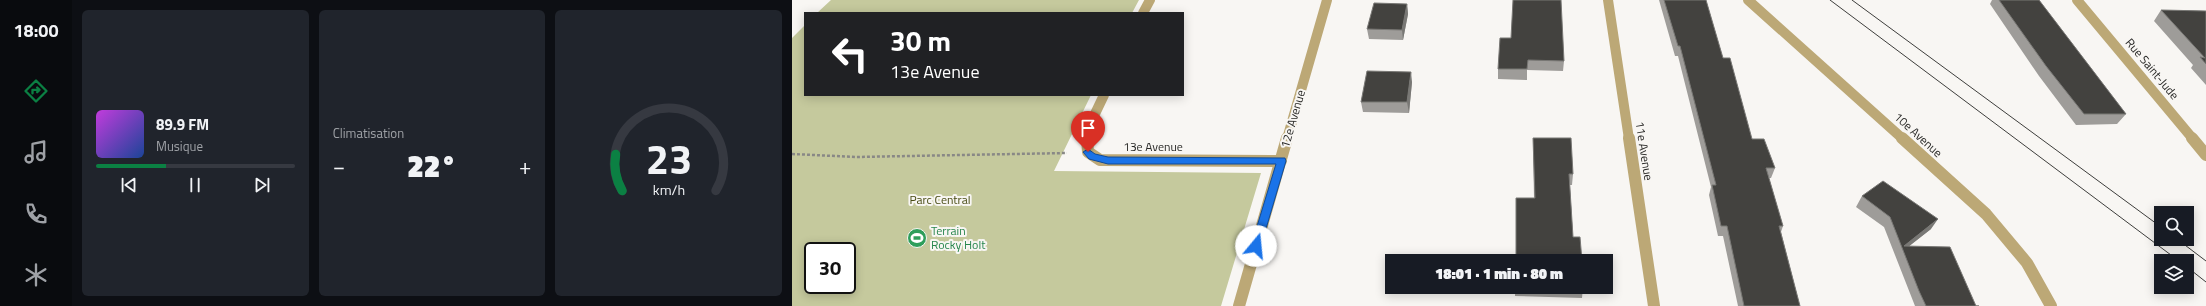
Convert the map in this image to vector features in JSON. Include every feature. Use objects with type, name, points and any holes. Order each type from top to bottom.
[{"type":"street","points":[[1144,12],[1150,0]]},
{"type":"street","name":"12e Avenue","points":[[1239,306],[1282,161],[1327,0]]},
{"type":"street","name":"11e Avenue","points":[[1608,0],[1654,306]]},
{"type":"street","name":"10e Avenue","points":[[1748,0],[1986,214],[2027,263],[2051,306]]},
{"type":"street","name":"Rue Saint-Jude","points":[[2077,0],[2206,155]]},
{"type":"street","name":"13e Avenue","points":[[1104,96],[1087,137],[1088,152],[1092,157],[1108,160],[1282,161]]},
{"type":"path","points":[[792,154],[856,157],[1070,153]]},
{"type":"green space","points":[[831,0],[1139,0],[1133,12],[818,12]]},
{"type":"green space","name":"Parc Central","points":[[804,26],[804,96],[1091,96],[1054,171],[1261,173],[1221,306],[792,306],[792,38]]},
{"type":"building","points":[[1513,0],[1561,0],[1564,61],[1528,60],[1527,69],[1498,69],[1500,38],[1511,38]]},
{"type":"building","points":[[1664,0],[1706,0],[1723,58],[1730,58],[1752,139],[1764,139],[1775,168],[1766,168],[1783,226],[1779,226],[1800,306],[1744,306],[1727,226],[1721,226],[1712,185],[1716,185],[1680,46],[1678,46]]},
{"type":"building","points":[[1999,0],[2039,0],[2126,114],[2084,114],[2046,66]]},
{"type":"building","points":[[1374,3],[1407,4],[1402,30],[1367,29]]},
{"type":"building","points":[[2161,10],[2206,11],[2206,64],[2200,57],[2205,58]]},
{"type":"building","points":[[1367,71],[1411,72],[1407,102],[1361,102]]},
{"type":"building","points":[[1533,138],[1571,138],[1573,174],[1569,174],[1573,237],[1580,237],[1581,254],[1516,254],[1516,198],[1535,198]]},
{"type":"building","points":[[1883,181],[1938,219],[1904,246],[1950,247],[1976,306],[1926,306],[1890,217],[1862,196]]},
{"type":"tram line","points":[[1830,0],[2170,254]]},
{"type":"tram line","points":[[1852,0],[2154,222]]},
{"type":"tram line","points":[[2186,246],[2206,261]]},
{"type":"tram line","points":[[2194,273],[2206,282]]},
{"type":"place","name":"Terrain Rocky Holt","points":[[917,238]]},
{"type":"route","points":[[1088,152],[1092,157],[1108,160],[1282,161],[1256,246]]}]
